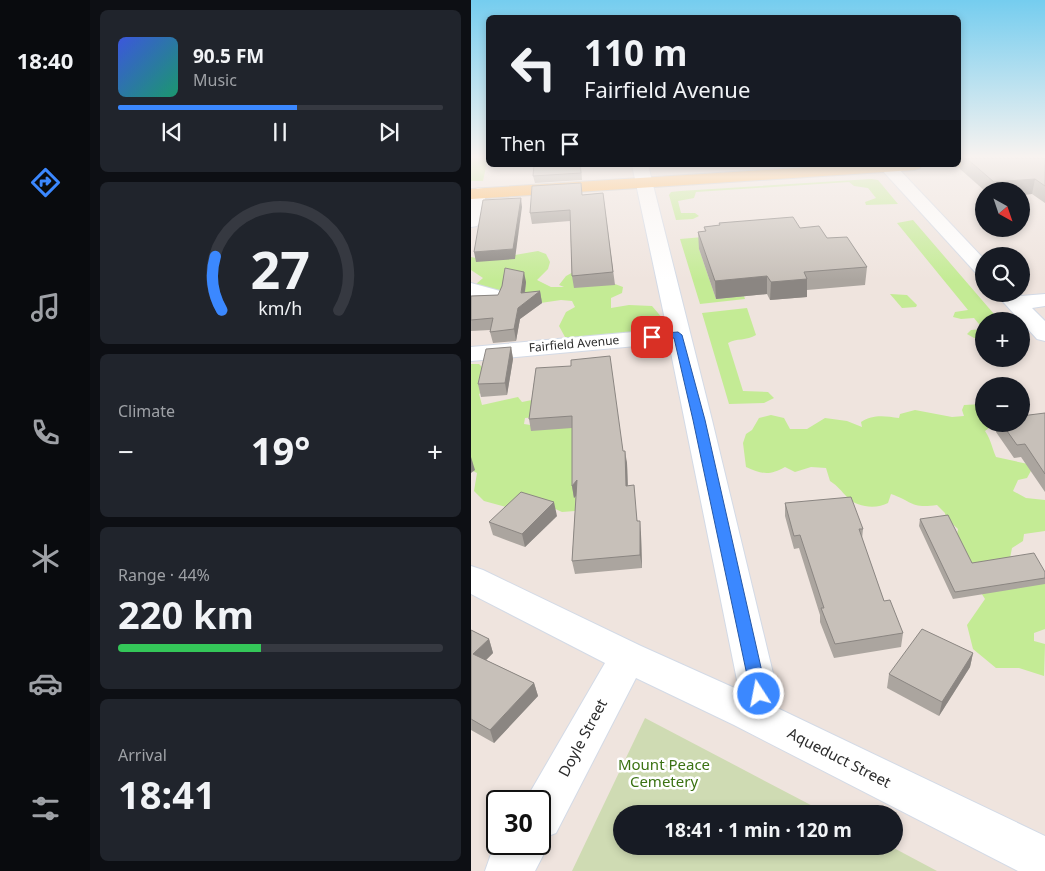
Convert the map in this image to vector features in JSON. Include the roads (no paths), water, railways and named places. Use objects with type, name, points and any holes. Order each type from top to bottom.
[{"type":"street","points":[[471,222],[473,199]]},
{"type":"street","points":[[648,199],[699,420],[759,694],[748,713]]},
{"type":"street","points":[[917,199],[975,260]]},
{"type":"street","points":[[471,289],[492,296]]},
{"type":"street","points":[[1030,299],[1045,300]]},
{"type":"street","points":[[1015,302],[1045,334]]},
{"type":"street","name":"Fairfield Avenue","points":[[471,354],[678,335]]},
{"type":"street","name":"Aqueduct Street","points":[[471,579],[628,658],[748,713],[1045,860]]},
{"type":"street","name":"Doyle Street","points":[[551,798],[628,658]]},
{"type":"street","points":[[508,871],[519,855]]},
{"type":"park label","name":"Mount Peace Cemetery","points":[[664,774]]}]
